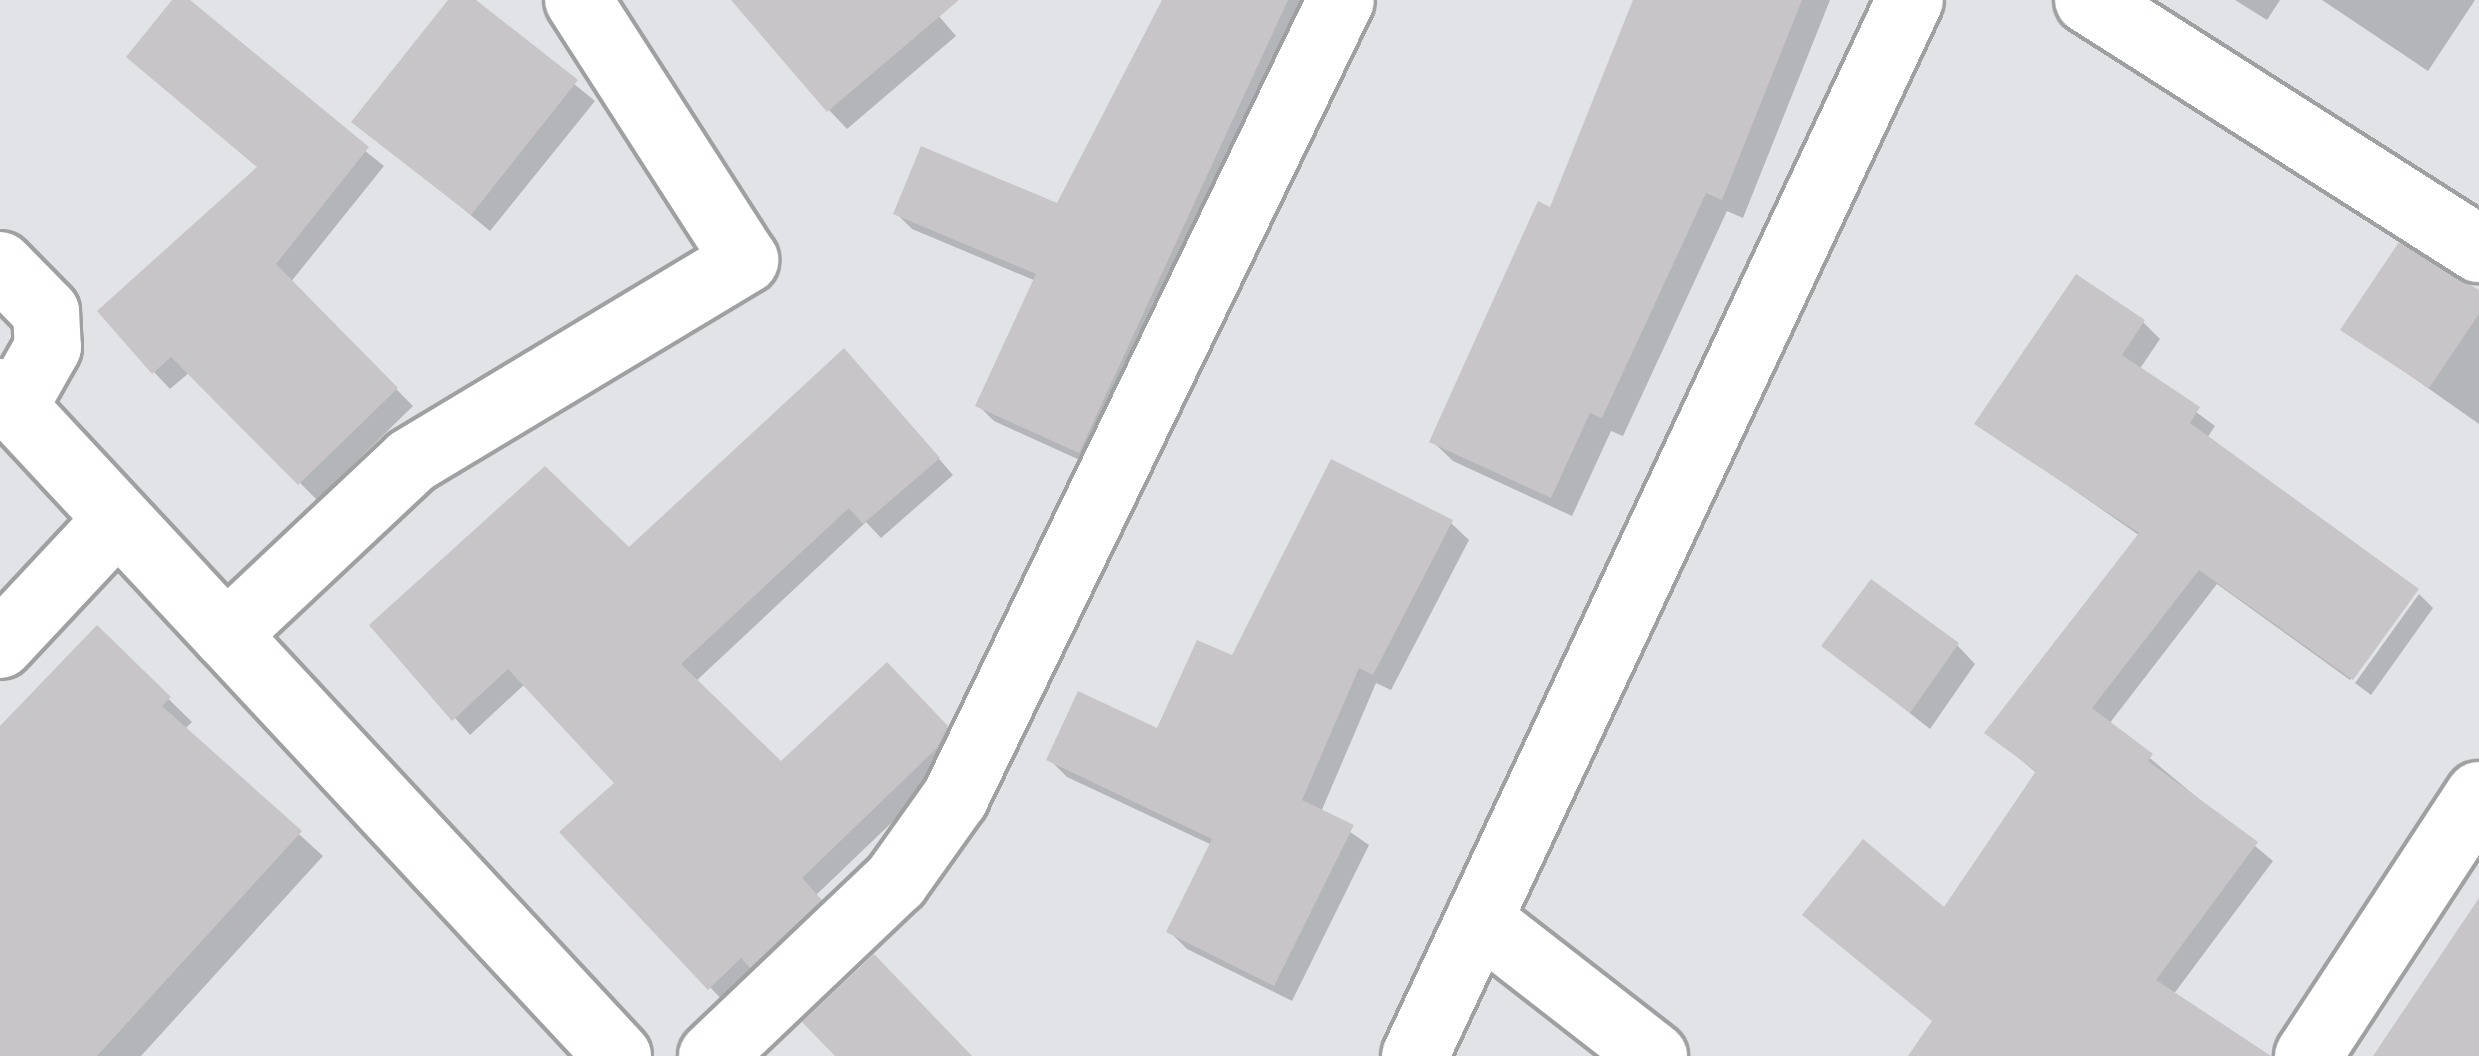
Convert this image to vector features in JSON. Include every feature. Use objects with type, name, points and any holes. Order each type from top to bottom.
[{"type":"street","points":[[226,635],[411,461],[745,260],[578,0]]},
{"type":"street","points":[[712,1056],[896,881],[955,798],[1341,0]]},
{"type":"street","points":[[1415,1056],[1910,0]]},
{"type":"street","points":[[2090,1],[2479,249]]},
{"type":"street","points":[[0,265],[46,312],[48,347],[7,400],[618,1056]]},
{"type":"street","points":[[0,645],[117,520]]},
{"type":"street","points":[[2308,1056],[2479,795]]},
{"type":"street","points":[[1479,920],[1654,1056]]},
{"type":"building","points":[[172,0],[190,0],[369,147],[276,264],[398,388],[298,485],[171,357],[152,374],[97,311],[257,167],[126,57]]},
{"type":"building","points":[[448,0],[476,0],[578,80],[471,215],[351,122]]},
{"type":"building","points":[[731,0],[959,0],[827,112]]},
{"type":"building","points":[[1162,0],[1288,0],[1079,453],[975,406],[1036,274],[893,214],[921,146],[1057,203]]},
{"type":"building","points":[[1633,0],[1802,0],[1722,200],[1706,193],[1602,418],[1590,413],[1551,498],[1429,442],[1538,201],[1550,207]]},
{"type":"building","points":[[2399,242],[2479,290],[2479,314],[2429,388],[2340,330]]},
{"type":"building","points":[[2076,274],[2145,320],[2122,355],[2200,407],[2190,423],[2419,589],[2353,680],[2199,570],[2092,708],[2153,754],[2148,761],[2258,842],[2156,980],[2271,1056],[1908,1056],[1932,1021],[1802,915],[1863,839],[1944,907],[2036,771],[1984,733],[2139,533],[1974,424]]},
{"type":"building","points":[[844,348],[940,458],[863,524],[849,508],[681,664],[781,761],[887,662],[948,726],[937,748],[802,878],[822,900],[750,968],[741,958],[708,990],[559,832],[614,783],[508,669],[452,721],[369,625],[545,466],[629,547]]},
{"type":"building","points":[[1331,459],[1453,520],[1373,675],[1359,668],[1302,800],[1354,825],[1274,986],[1166,932],[1212,839],[1046,760],[1078,691],[1157,728],[1197,640],[1232,655]]},
{"type":"building","points":[[1871,579],[1959,643],[1910,713],[1821,646]]},
{"type":"building","points":[[97,625],[171,697],[162,706],[302,831],[97,1056],[0,1056],[0,726]]},
{"type":"building","points":[[2479,898],[2479,1056],[2373,1056]]},
{"type":"building","points":[[874,954],[972,1056],[835,1056],[802,1022]]}]
